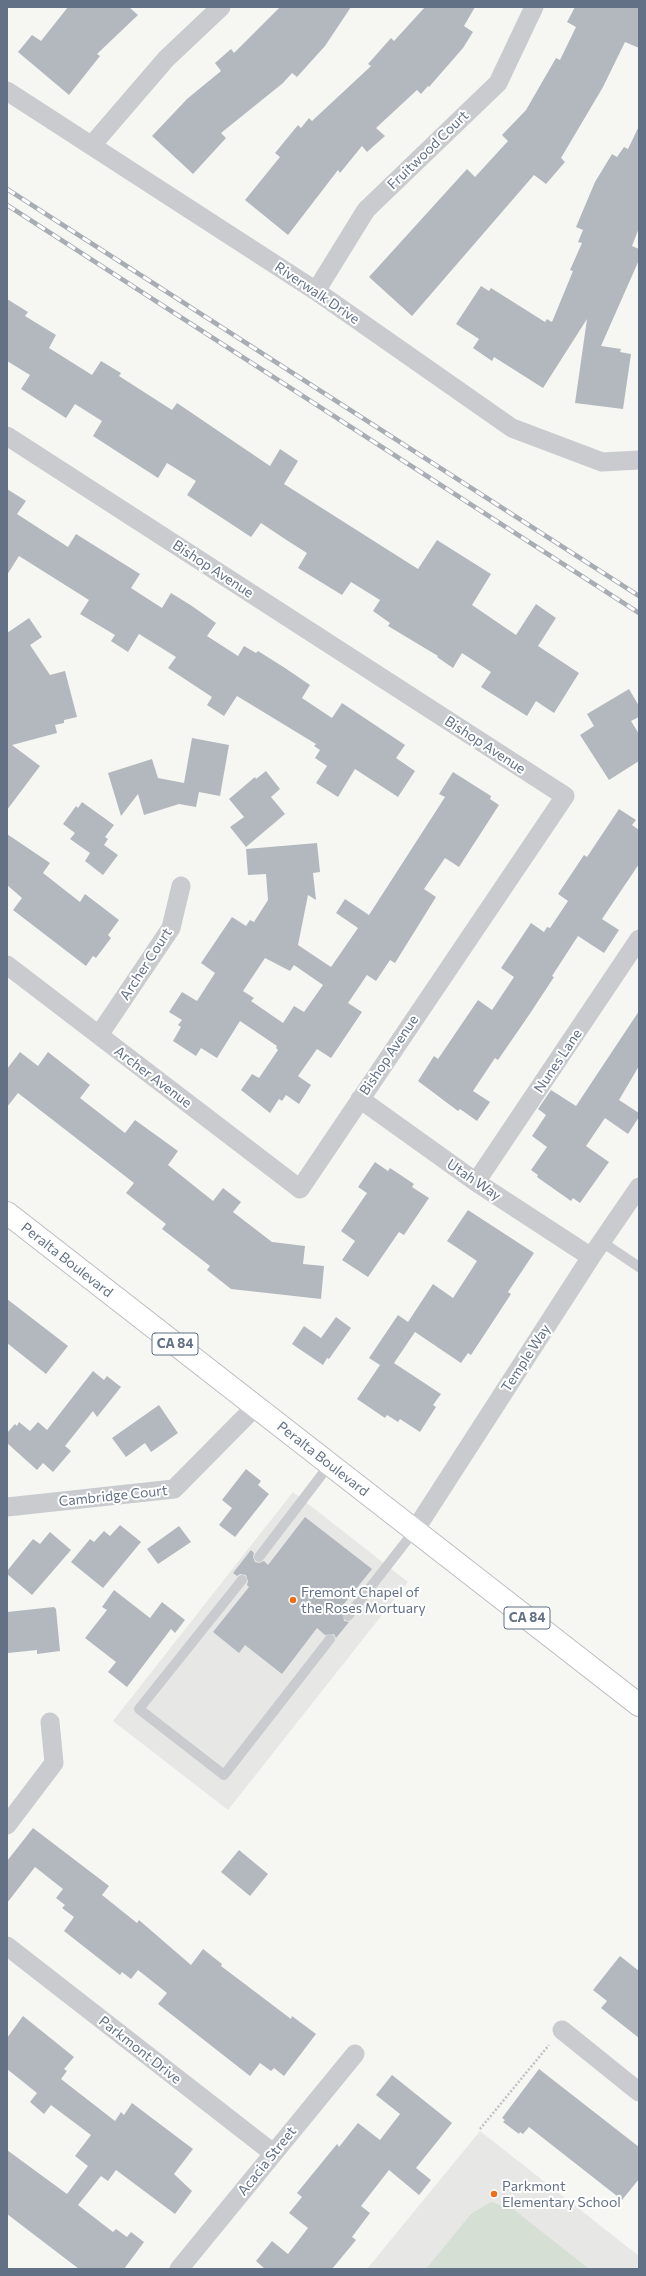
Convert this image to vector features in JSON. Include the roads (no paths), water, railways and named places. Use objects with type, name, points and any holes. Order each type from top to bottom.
[{"type":"main road","name":"Peralta Boulevard","points":[[7,1213],[639,1705]]},
{"type":"street","points":[[92,145],[166,59],[222,7]]},
{"type":"street","name":"Fruitwood Court","points":[[316,291],[366,210],[498,83],[534,7]]},
{"type":"street","name":"Riverwalk Drive","points":[[7,91],[316,291],[512,428],[602,462],[639,460]]},
{"type":"street","name":"Bishop Avenue","points":[[7,436],[565,796],[300,1189]]},
{"type":"street","name":"Archer Court","points":[[98,1035],[171,928],[181,886]]},
{"type":"street","name":"Nunes Lane","points":[[476,1182],[639,939]]},
{"type":"street","name":"Archer Avenue","points":[[7,965],[300,1189]]},
{"type":"street","name":"Utah Way","points":[[360,1099],[476,1182],[596,1249]]},
{"type":"street","name":"Temple Way","points":[[415,1530],[596,1249],[639,1188]]},
{"type":"street","name":"Cambridge Court","points":[[7,1508],[174,1489],[256,1406]]},
{"type":"street","points":[[7,1826],[54,1763],[50,1722]]},
{"type":"street","name":"Parkmont Drive","points":[[7,1946],[273,2153]]},
{"type":"street","points":[[562,2030],[639,2092]]},
{"type":"street","name":"Acacia Street","points":[[179,2269],[355,2054]]},
{"type":"lane","points":[[596,1249],[639,1266]]},
{"type":"lane","points":[[259,1557],[330,1464]]},
{"type":"lane","points":[[348,1616],[415,1530]]},
{"type":"lane","points":[[242,1580],[139,1708],[224,1775],[330,1639]]},
{"type":"railway","points":[[7,189],[639,596]]},
{"type":"railway","points":[[7,205],[639,613]]},
{"type":"place","name":"Fremont Chapel of the Roses Mortuary","points":[[293,1600]]},
{"type":"place","name":"Parkmont Elementary School","points":[[494,2194]]}]
